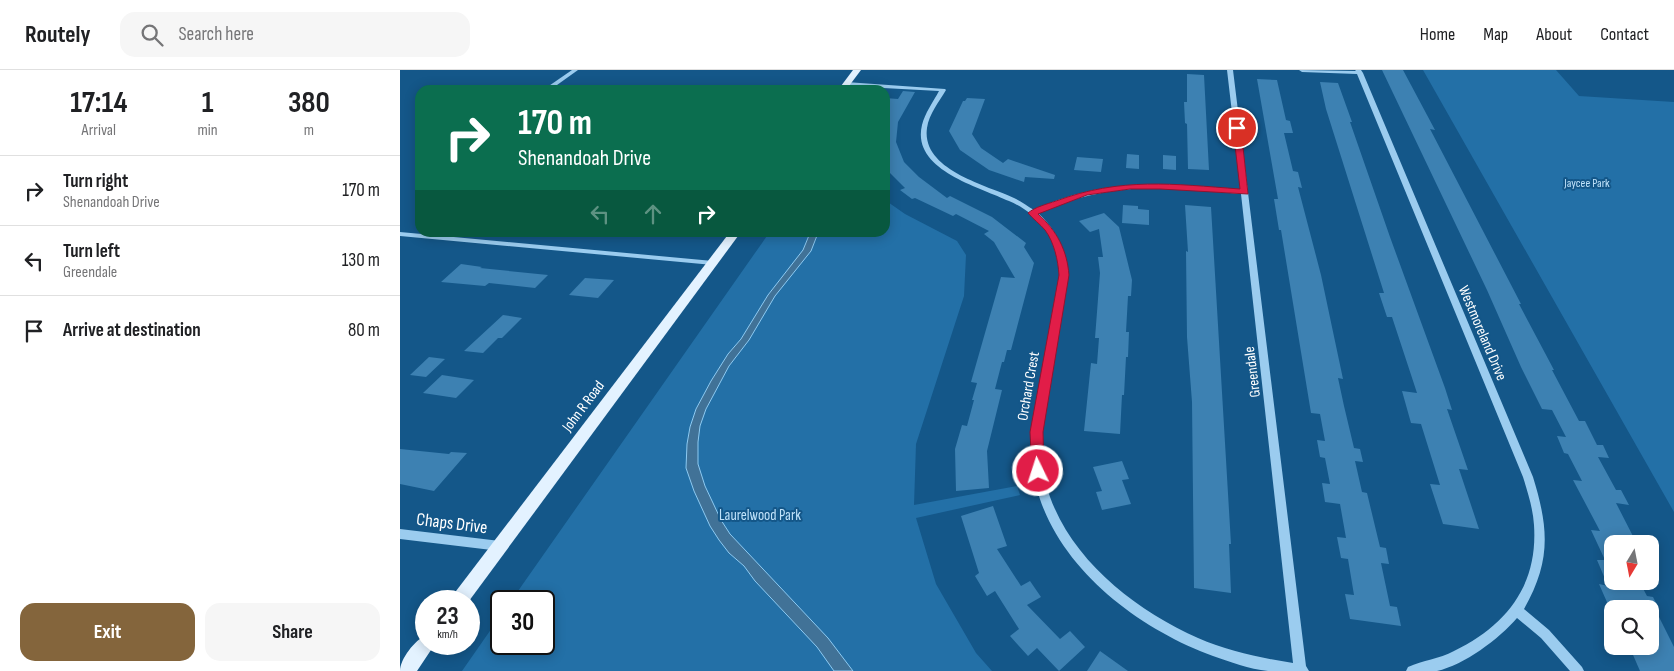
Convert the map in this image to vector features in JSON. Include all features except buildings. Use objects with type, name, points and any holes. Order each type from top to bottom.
[{"type":"main road","points":[[845,85],[856,70]]},
{"type":"main road","name":"John R Road","points":[[467,590],[732,237]]},
{"type":"main road","points":[[406,671],[418,655]]},
{"type":"street","points":[[553,85],[575,70]]},
{"type":"street","name":"Greendale","points":[[1230,70],[1302,671]]},
{"type":"street","points":[[1302,70],[1359,72]]},
{"type":"street","name":"Westmoreland Drive","points":[[1359,72],[1536,499],[1540,520],[1539,560],[1527,597],[1517,611]]},
{"type":"street","name":"Orchard Crest","points":[[890,88],[943,90],[925,124],[924,138],[930,153],[951,172],[1010,199],[1032,213],[1049,228],[1056,241],[1063,262],[1062,288],[1036,432],[1036,449],[1038,471],[1045,494],[1063,535],[1077,555],[1100,581],[1131,608],[1168,631],[1228,655],[1302,671]]},
{"type":"street","points":[[1032,213],[1085,193],[1130,186],[1160,186],[1245,192]]},
{"type":"street","points":[[400,234],[415,235]]},
{"type":"street","points":[[432,237],[713,263]]},
{"type":"street","name":"Chaps Drive","points":[[400,534],[500,546]]},
{"type":"street","points":[[1412,671],[1450,661],[1494,633],[1517,611],[1545,634],[1578,671]]},
{"type":"green space","name":"Jaycee Park","points":[[1423,70],[1556,70],[1579,96],[1674,102],[1674,512]]},
{"type":"green space","name":"Laurelwood Park","points":[[890,204],[905,214],[957,241],[966,255],[964,296],[916,444],[914,505],[1017,486],[1020,495],[916,518],[936,584],[976,653],[992,671],[462,671],[473,655],[480,655],[480,645],[490,631],[490,655],[555,655],[555,590],[519,590],[766,237],[890,237]]},
{"type":"shaded area","points":[[808,237],[816,237],[811,251],[775,296],[749,340],[729,366],[706,409],[700,426],[698,464],[705,486],[721,520],[730,534],[828,638],[853,671],[834,671],[817,647],[755,581],[744,566],[729,553],[710,526],[686,468],[690,427],[696,409],[711,381],[728,354],[741,339],[768,295],[803,250]]},
{"type":"route","points":[[1038,471],[1036,432],[1064,275],[1063,262],[1056,241],[1049,228],[1032,213],[1085,193],[1130,186],[1160,186],[1245,192],[1237,128]]}]
